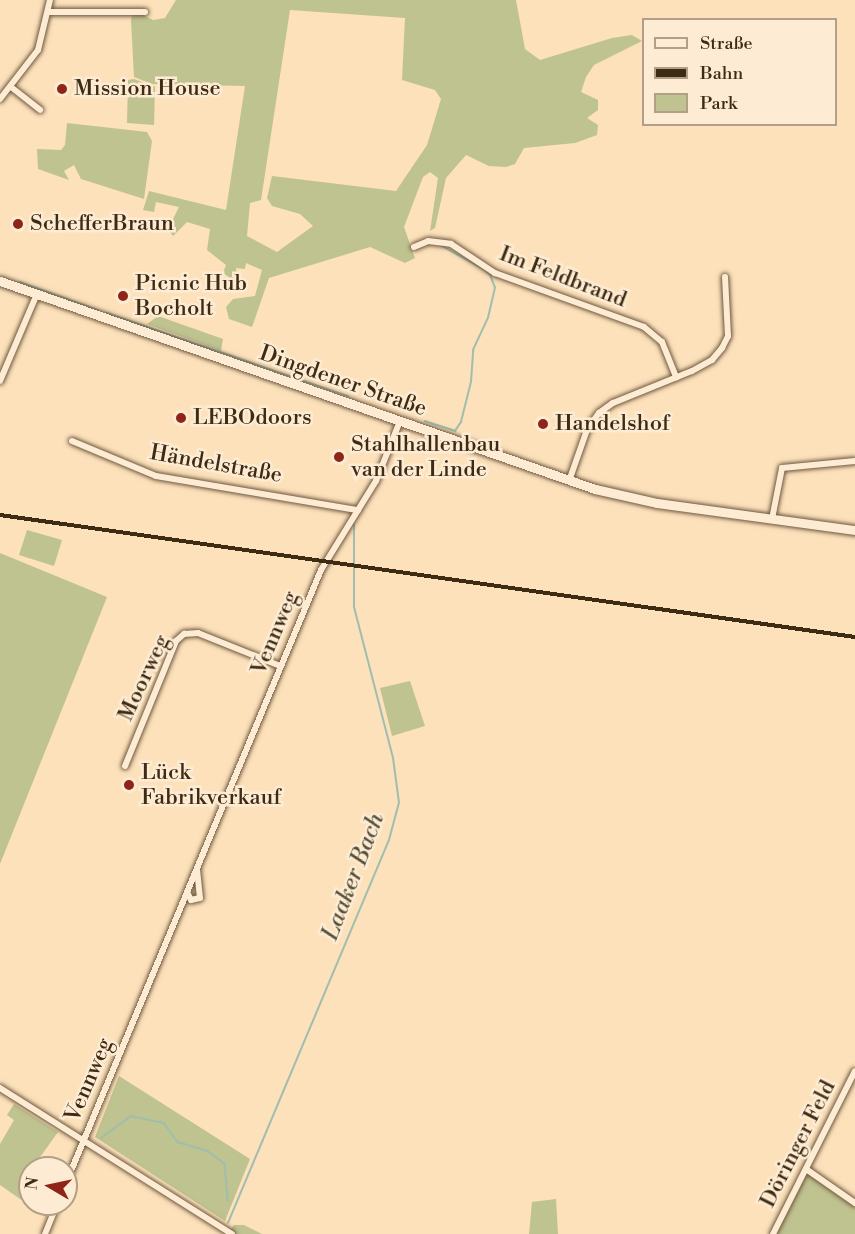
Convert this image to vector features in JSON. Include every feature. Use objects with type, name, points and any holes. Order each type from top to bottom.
[{"type":"main road","name":"Dingdener Straße","points":[[0,281],[569,480],[626,497],[855,530]]},
{"type":"street","points":[[0,99],[38,50],[49,12],[50,0]]},
{"type":"street","points":[[49,12],[145,12]]},
{"type":"street","points":[[11,87],[40,110]]},
{"type":"street","name":"Im Feldbrand","points":[[414,248],[428,241],[451,244],[495,273],[644,327],[662,342],[676,377]]},
{"type":"street","points":[[569,480],[587,430],[599,413],[613,403],[712,360],[728,336],[725,277]]},
{"type":"street","points":[[0,381],[37,294]]},
{"type":"street","name":"Vennweg","points":[[77,1156],[325,561],[382,469],[400,421]]},
{"type":"street","name":"Händelstraße","points":[[72,441],[156,476],[358,510]]},
{"type":"street","points":[[772,519],[782,468],[855,461]]},
{"type":"street","name":"Moorweg","points":[[124,765],[176,640],[184,634],[198,633],[280,666]]},
{"type":"street","name":"Vennweg","points":[[187,892],[195,900],[202,894],[198,866]]},
{"type":"street","name":"Döringer Feld","points":[[773,1234],[855,1071]]},
{"type":"street","points":[[0,1088],[232,1234]]},
{"type":"street","points":[[806,1169],[855,1203]]},
{"type":"street","points":[[45,1234],[52,1216]]},
{"type":"green space","points":[[176,0],[516,0],[525,49],[540,60],[612,38],[632,35],[642,41],[594,65],[586,77],[581,92],[598,100],[598,110],[587,118],[598,125],[597,135],[575,143],[524,148],[515,164],[506,167],[489,166],[466,155],[446,178],[435,228],[430,231],[438,178],[430,172],[423,177],[404,227],[415,258],[405,263],[370,247],[269,278],[252,327],[229,319],[226,307],[233,299],[255,296],[262,270],[246,263],[245,269],[236,268],[237,277],[233,280],[223,273],[226,265],[207,250],[210,229],[187,222],[173,236],[168,229],[179,207],[156,202],[154,212],[143,210],[149,191],[226,210],[245,86],[152,84],[134,77],[131,20],[134,10],[153,20],[165,18]],"holes":[[[290,10],[405,18],[402,80],[435,90],[441,99],[427,145],[396,191],[272,176],[267,198],[272,206],[300,214],[313,226],[277,252],[247,236],[250,203],[261,200]]]},
{"type":"green space","points":[[134,79],[155,87],[154,125],[127,123],[128,80]]},
{"type":"green space","points":[[67,123],[147,132],[152,141],[144,199],[81,179],[74,165],[64,171],[69,180],[38,169],[37,149],[61,150],[65,145]]},
{"type":"green space","points":[[158,316],[223,339],[221,351],[147,324]]},
{"type":"green space","points":[[27,530],[62,540],[54,566],[19,555]]},
{"type":"green space","points":[[0,553],[107,597],[0,864]]},
{"type":"green space","points":[[410,681],[425,726],[392,736],[380,688]]},
{"type":"green space","points":[[119,1076],[250,1159],[225,1221],[95,1137]]},
{"type":"green space","points":[[14,1104],[58,1132],[41,1156],[18,1156],[18,1198],[0,1185],[0,1144],[14,1120],[7,1115]]},
{"type":"green space","points":[[806,1173],[855,1207],[855,1234],[776,1234]]},
{"type":"green space","points":[[556,1199],[558,1234],[529,1234],[532,1202]]},
{"type":"green space","points":[[234,1225],[244,1225],[262,1234],[227,1234]]},
{"type":"waterway","points":[[425,421],[455,431],[461,422],[471,382],[473,350],[488,318],[495,288],[490,275],[483,269],[441,246]]},
{"type":"waterway","name":"Laaker Bach","points":[[20,282],[98,310]]},
{"type":"waterway","name":"Laaker Bach","points":[[107,313],[348,396]]},
{"type":"waterway","name":"Laaker Bach","points":[[228,1223],[389,840],[399,803],[393,758],[354,607],[354,525]]},
{"type":"waterway","points":[[101,1138],[131,1116],[164,1123],[178,1142],[208,1151],[225,1164],[228,1201]]},
{"type":"railway","points":[[0,515],[855,637]]},
{"type":"place","name":"Mission House","points":[[62,89]]},
{"type":"place","name":"SchefferBraun","points":[[18,224]]},
{"type":"place","name":"Picnic Hub Bocholt","points":[[123,296]]},
{"type":"place","name":"LEBOdoors","points":[[181,418]]},
{"type":"place","name":"Handelshof","points":[[543,424]]},
{"type":"place","name":"Stahlhallenbau van der Linde","points":[[339,457]]},
{"type":"place","name":"Lück Fabrikverkauf","points":[[129,785]]}]
